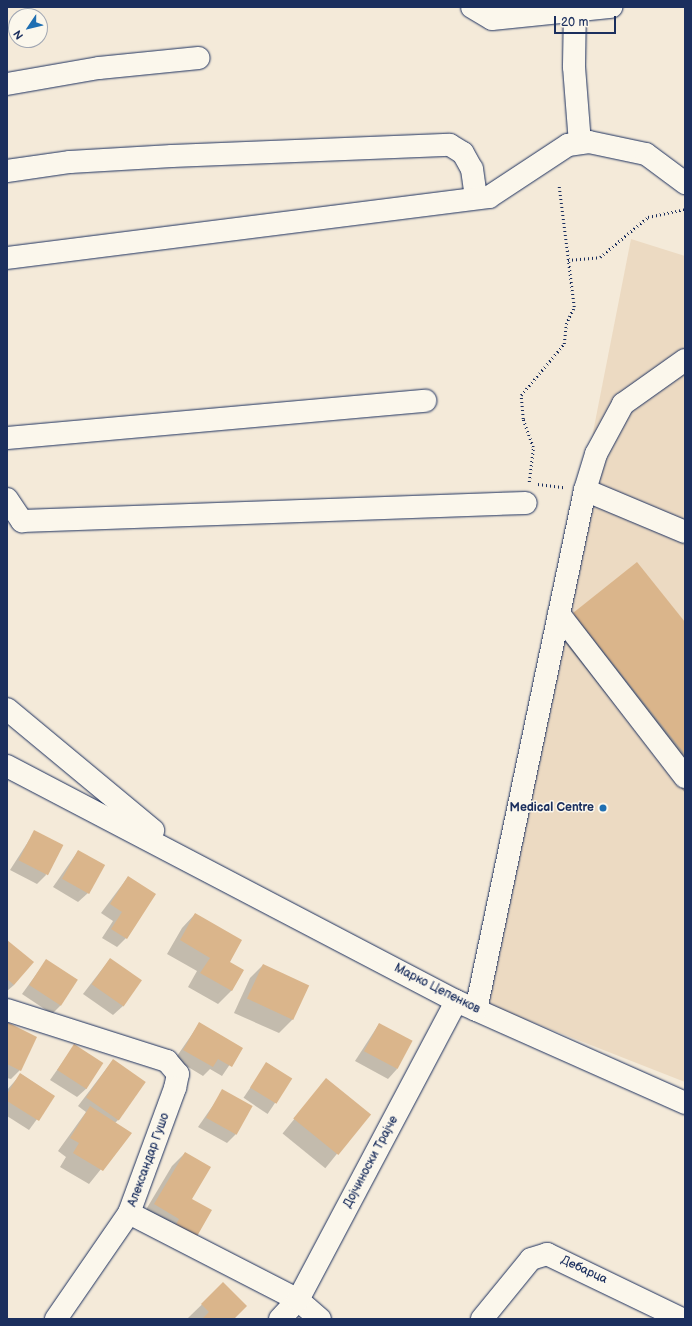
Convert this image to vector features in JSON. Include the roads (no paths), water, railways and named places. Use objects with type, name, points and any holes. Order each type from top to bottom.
[{"type":"street","points":[[472,7],[492,19],[575,9],[611,7]]},
{"type":"street","points":[[575,9],[574,67],[580,144]]},
{"type":"street","points":[[7,84],[99,68],[199,58]]},
{"type":"street","points":[[7,258],[488,197],[568,145],[589,142],[646,154],[685,183]]},
{"type":"street","points":[[7,171],[70,162],[172,156],[450,145],[463,153],[472,169],[476,198]]},
{"type":"street","points":[[476,1010],[585,490],[596,454],[623,404],[685,360]]},
{"type":"street","points":[[7,438],[425,401]]},
{"type":"street","points":[[585,490],[685,532]]},
{"type":"street","points":[[7,499],[22,521],[527,493]]},
{"type":"street","points":[[559,614],[685,777]]},
{"type":"street","points":[[7,709],[100,788],[196,862]]},
{"type":"street","points":[[7,766],[196,862]]},
{"type":"street","name":"Марко Цепенков","points":[[196,862],[456,1001],[685,1103]]},
{"type":"street","name":"Дојчиноски Трајче","points":[[280,1319],[298,1300],[456,1001]]},
{"type":"street","name":"Александар Гушо","points":[[7,1010],[167,1061],[178,1074],[130,1213],[298,1300],[320,1319]]},
{"type":"street","points":[[56,1319],[130,1213]]},
{"type":"street","name":"Дебарца","points":[[482,1319],[531,1259],[547,1254],[682,1317]]},
{"type":"place","name":"Medical Centre","points":[[603,808]]}]
